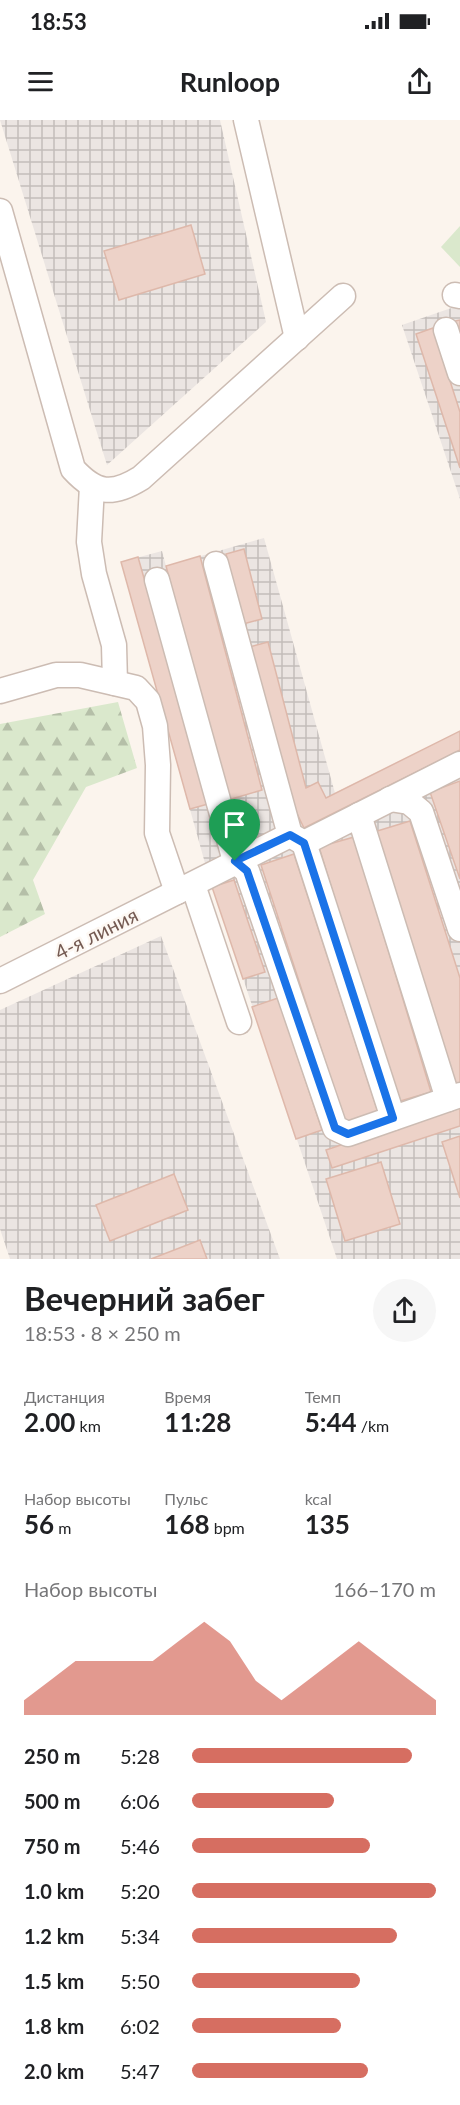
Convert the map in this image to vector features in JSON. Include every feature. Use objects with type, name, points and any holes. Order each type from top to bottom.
[{"type":"street","points":[[246,120],[297,338]]},
{"type":"street","points":[[0,211],[73,469],[86,483],[105,490],[124,488],[141,478],[343,296]]},
{"type":"street","points":[[446,330],[460,373]]},
{"type":"street","points":[[92,486],[89,542],[94,574],[126,686]]},
{"type":"street","points":[[216,564],[297,839],[393,1118]]},
{"type":"street","points":[[157,580],[235,861],[247,871],[335,1128],[348,1134],[454,1097],[358,815]]},
{"type":"street","points":[[0,691],[56,675],[80,675],[126,686],[148,701],[155,726],[158,765],[157,833],[185,888],[239,1022]]},
{"type":"street","name":"4-я линия","points":[[0,981],[235,861],[358,815],[460,764]]},
{"type":"street","points":[[390,799],[409,802],[421,812],[460,929]]},
{"type":"shaded area","points":[[0,120],[220,120],[266,322],[107,465]]},
{"type":"shaded area","points":[[460,305],[460,499],[402,325]]},
{"type":"shaded area","points":[[264,538],[335,793],[460,731],[460,1259],[337,1259],[208,874],[121,562],[162,551],[166,566]]},
{"type":"shaded area","points":[[161,936],[280,1259],[10,1259],[0,1229],[0,1010]]},
{"type":"green space","points":[[460,226],[460,267],[441,247]]},
{"type":"green space","points":[[118,702],[137,768],[86,787],[33,880],[45,914],[0,937],[0,724]]},
{"type":"building","points":[[191,225],[205,274],[119,300],[104,251]]},
{"type":"building","points":[[460,320],[460,338],[455,321]]},
{"type":"building","points":[[433,328],[460,412],[460,468],[416,334]]},
{"type":"building","points":[[244,549],[262,619],[243,624],[226,554]]},
{"type":"building","points":[[200,556],[262,790],[228,800],[166,566]]},
{"type":"building","points":[[138,557],[208,804],[190,809],[121,562]]},
{"type":"building","points":[[268,642],[306,788],[318,782],[326,798],[460,731],[460,750],[304,828],[289,797],[249,647]]},
{"type":"building","points":[[460,781],[460,879],[430,792]]},
{"type":"building","points":[[410,821],[460,978],[460,1084],[456,1086],[374,832]]},
{"type":"building","points":[[354,837],[431,1092],[397,1102],[319,847]]},
{"type":"building","points":[[294,854],[379,1115],[346,1125],[261,865]]},
{"type":"building","points":[[234,880],[265,972],[243,979],[212,887]]},
{"type":"building","points":[[278,998],[322,1130],[296,1139],[252,1007]]},
{"type":"building","points":[[460,1105],[460,1126],[332,1168],[326,1150]]},
{"type":"building","points":[[460,1136],[460,1198],[442,1142]]},
{"type":"building","points":[[381,1162],[400,1224],[345,1241],[326,1179]]},
{"type":"building","points":[[174,1174],[188,1210],[110,1241],[96,1205]]},
{"type":"building","points":[[200,1240],[207,1259],[151,1259]]},
{"type":"route","points":[[290,835],[304,843],[393,1118],[348,1134],[335,1128],[247,871],[235,861],[290,835]]}]
